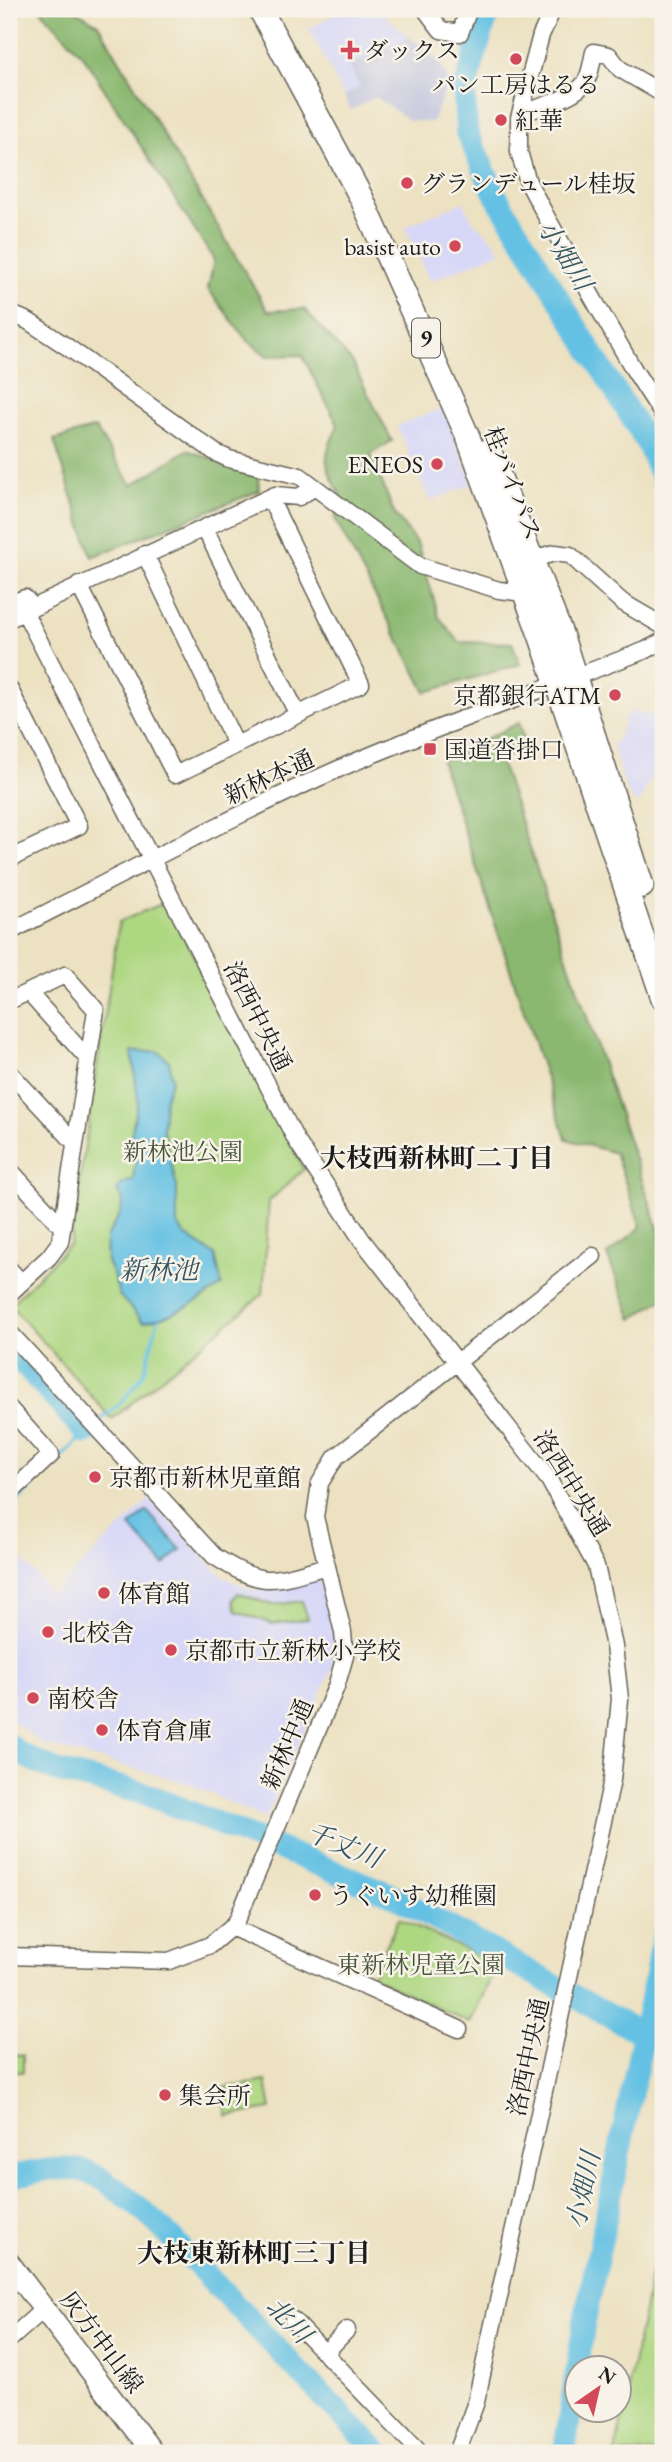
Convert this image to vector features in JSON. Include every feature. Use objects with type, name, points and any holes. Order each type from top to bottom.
[{"type":"highway","name":"桂バイパス","points":[[260,9],[362,199],[524,561],[561,634],[566,680],[663,998]]},
{"type":"highway","name":"桂バイパス","points":[[277,9],[381,205],[441,336],[524,561],[525,593],[566,680],[663,952]]},
{"type":"main road","name":"灰方中山線","points":[[9,2263],[153,2453]]},
{"type":"street","points":[[425,9],[441,30],[460,33],[469,9]]},
{"type":"street","points":[[552,9],[541,35],[520,113],[519,152],[528,182],[634,370],[663,415]]},
{"type":"street","points":[[520,113],[539,108],[581,88],[589,76],[594,45],[609,55],[620,69],[663,94]]},
{"type":"street","points":[[9,313],[28,321],[66,346],[216,453],[229,459],[300,476],[420,566],[499,590],[525,593]]},
{"type":"street","points":[[9,619],[275,495],[299,497],[316,486]]},
{"type":"street","points":[[79,585],[175,775],[361,684],[270,499]]},
{"type":"street","points":[[205,529],[298,715]]},
{"type":"street","points":[[524,561],[555,553],[570,555],[622,602],[663,626]]},
{"type":"street","points":[[145,554],[236,745]]},
{"type":"street","points":[[9,604],[25,598],[29,609]]},
{"type":"street","name":"洛西中央通","points":[[29,609],[152,860],[296,1140],[362,1240],[549,1480],[596,1566],[614,1646],[620,1699],[612,1780],[476,2402],[457,2453]]},
{"type":"street","name":"新林本通","points":[[9,932],[267,802],[344,767],[646,650],[663,641]]},
{"type":"street","points":[[9,688],[79,826],[10,854]]},
{"type":"street","points":[[9,1002],[65,975],[96,1010],[60,1242],[49,1257],[15,1288],[9,1269]]},
{"type":"street","points":[[28,992],[88,1059]]},
{"type":"street","points":[[9,1072],[75,1143]]},
{"type":"street","points":[[9,1170],[62,1227]]},
{"type":"street","name":"新林中通","points":[[9,1956],[169,1961],[211,1945],[236,1923],[336,1687],[345,1657],[343,1632],[315,1517],[320,1483],[336,1457],[593,1256]]},
{"type":"street","points":[[9,1332],[214,1556],[246,1574],[274,1581],[327,1566]]},
{"type":"street","points":[[9,1408],[51,1455],[9,1494]]},
{"type":"street","points":[[232,1927],[459,2029]]},
{"type":"street","points":[[9,2340],[45,2308]]},
{"type":"street","points":[[293,2320],[421,2453]]},
{"type":"street","points":[[325,2353],[347,2330]]},
{"type":"shaded area","name":"ダックス","points":[[344,9],[378,9],[409,37],[349,66],[360,87],[344,96],[309,29]]},
{"type":"shaded area","points":[[409,37],[439,62],[449,81],[432,122],[410,121],[376,97],[351,110],[344,96],[360,87],[349,66]]},
{"type":"shaded area","name":"basist auto","points":[[463,202],[472,220],[501,252],[430,281],[405,227]]},
{"type":"shaded area","points":[[444,408],[472,484],[430,501],[397,426]]},
{"type":"shaded area","points":[[628,711],[663,717],[663,753],[640,801],[636,804],[626,789],[612,743],[617,741]]},
{"type":"shaded area","name":"京都市立新林小学校","points":[[150,1499],[220,1574],[234,1582],[252,1590],[276,1590],[319,1578],[334,1632],[332,1669],[265,1819],[188,1783],[45,1745],[9,1719],[9,1545],[52,1593]]},
{"type":"green space","points":[[40,9],[73,9],[98,24],[268,311],[304,309],[352,362],[392,441],[371,454],[394,513],[418,545],[439,617],[459,642],[512,643],[520,664],[426,692],[335,519],[341,496],[328,468],[327,454],[338,425],[302,355],[267,356],[246,339],[208,289],[214,260],[83,56]]},
{"type":"green space","points":[[95,428],[132,485],[187,450],[258,475],[259,491],[92,557],[54,440]]},
{"type":"green space","points":[[519,723],[525,744],[500,760],[660,1233],[663,1299],[632,1319],[607,1255],[641,1227],[615,1153],[566,1139],[441,760]]},
{"type":"green space","name":"新林池公園","points":[[166,902],[304,1169],[269,1201],[263,1294],[112,1419],[10,1305],[70,1244],[119,922]]},
{"type":"green space","points":[[238,1593],[272,1605],[302,1601],[308,1619],[273,1624],[236,1611],[233,1600]]},
{"type":"green space","name":"東新林児童公園","points":[[399,1918],[497,1965],[470,2023],[372,1977]]},
{"type":"green space","points":[[9,2055],[23,2055],[23,2072],[9,2072]]},
{"type":"green space","points":[[266,2081],[271,2109],[227,2116],[222,2088]]},
{"type":"green space","points":[[663,2218],[663,2453],[615,2453],[621,2424],[634,2424],[634,2360]]},
{"type":"water","name":"新林池","points":[[158,1051],[169,1061],[172,1079],[165,1099],[163,1130],[177,1187],[177,1224],[185,1235],[215,1255],[222,1285],[184,1308],[143,1322],[119,1295],[107,1262],[106,1238],[120,1214],[123,1200],[117,1191],[122,1184],[133,1180],[136,1157],[131,1136],[138,1101],[132,1052]]},
{"type":"water","points":[[147,1511],[181,1550],[164,1565],[130,1526]]},
{"type":"waterway","name":"小畑川","points":[[489,9],[464,92],[467,133],[496,196],[646,441],[663,479]]},
{"type":"waterway","points":[[97,1423],[121,1403],[144,1374],[158,1320]]},
{"type":"waterway","points":[[9,1348],[86,1433]]},
{"type":"waterway","points":[[9,1509],[91,1428]]},
{"type":"waterway","name":"千丈川","points":[[9,1745],[20,1754],[57,1771],[146,1794],[392,1895],[642,2034]]},
{"type":"waterway","name":"小畑川","points":[[564,2453],[584,2324],[663,1939]]},
{"type":"waterway","name":"北川","points":[[9,2177],[73,2169],[93,2174],[111,2185],[165,2232],[379,2453]]},
{"type":"place","name":"ダックス","points":[[350,50]]},
{"type":"place","name":"パン工房はるる","points":[[516,59]]},
{"type":"place","name":"紅華","points":[[501,120]]},
{"type":"place","name":"グランデュール桂坂","points":[[407,183]]},
{"type":"place","name":"basist auto","points":[[455,246]]},
{"type":"place","name":"ENEOS","points":[[437,464]]},
{"type":"place","name":"京都銀行ATM","points":[[615,695]]},
{"type":"place","name":"国道沓掛口","points":[[430,749]]},
{"type":"place","name":"京都市新林児童館","points":[[95,1477]]},
{"type":"place","name":"体育館","points":[[104,1593]]},
{"type":"place","name":"北校舎","points":[[48,1632]]},
{"type":"place","name":"京都市立新林小学校","points":[[171,1650]]},
{"type":"place","name":"南校舎","points":[[33,1698]]},
{"type":"place","name":"体育倉庫","points":[[102,1730]]},
{"type":"place","name":"うぐいす幼稚園","points":[[315,1895]]},
{"type":"place","name":"集会所","points":[[165,2095]]},
{"type":"district","name":"大枝西新林町二丁目","points":[[437,1158]]},
{"type":"district","name":"大枝東新林町三丁目","points":[[254,2253]]}]
